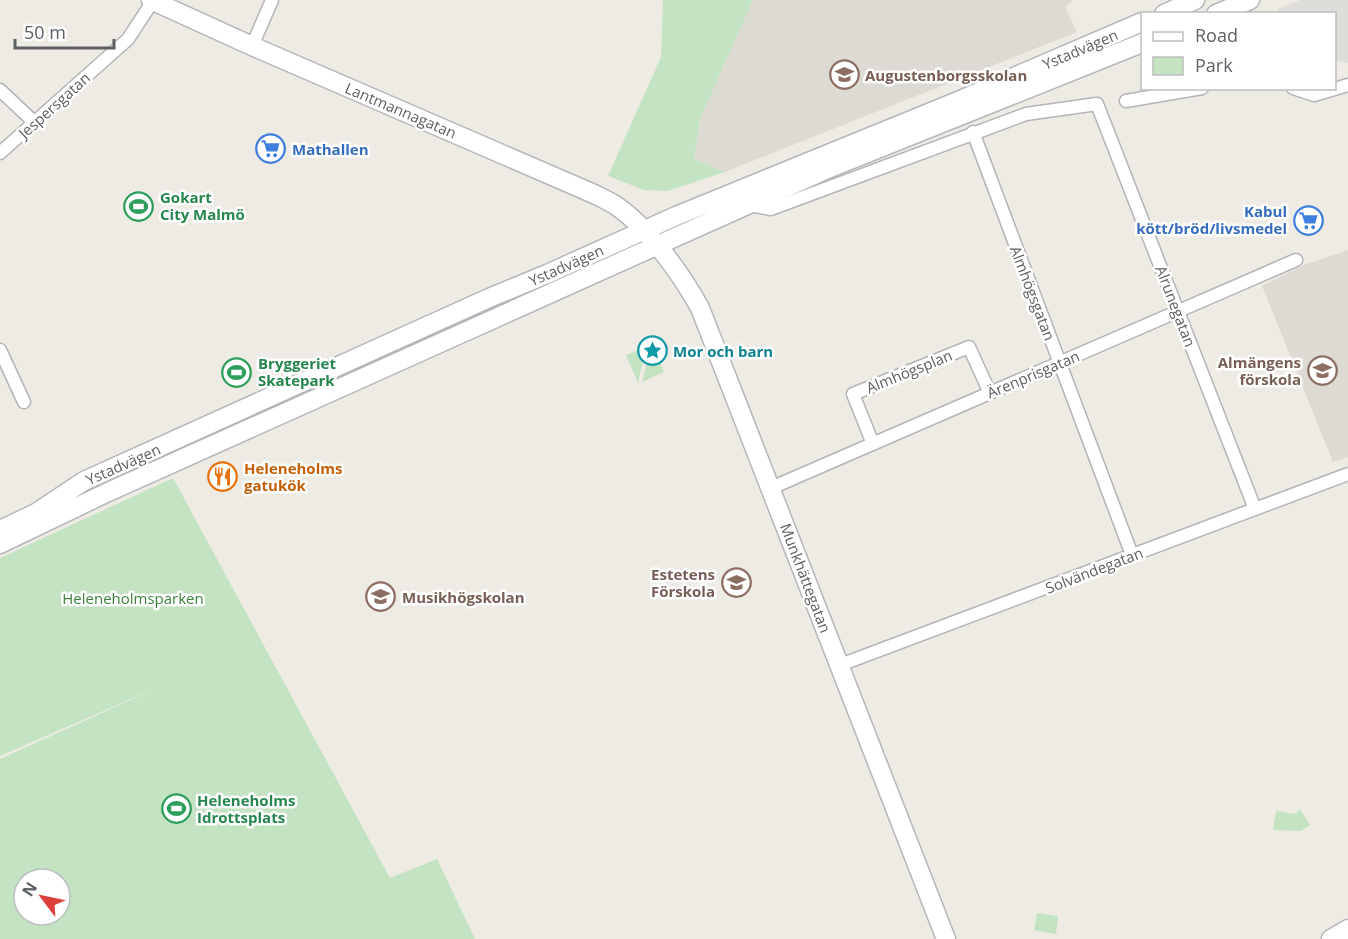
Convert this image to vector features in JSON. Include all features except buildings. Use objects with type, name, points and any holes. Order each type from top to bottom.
[{"type":"main road","name":"Lantmannagatan","points":[[152,0],[252,46],[594,194],[618,207],[643,231]]},
{"type":"main road","points":[[1168,12],[1195,0]]},
{"type":"main road","points":[[1221,12],[1242,4]]},
{"type":"main road","name":"Ystadvägen","points":[[0,530],[36,513],[84,481],[489,298],[643,231],[1141,23]]},
{"type":"main road","name":"Ystadvägen","points":[[0,544],[106,493],[825,170],[1141,44]]},
{"type":"main road","name":"Munkhättegatan","points":[[643,231],[686,282],[700,308],[946,939]]},
{"type":"main road","points":[[1330,939],[1348,929]]},
{"type":"street","name":"Jespersgatan","points":[[0,153],[128,39],[152,0]]},
{"type":"street","points":[[252,46],[272,0]]},
{"type":"street","points":[[0,90],[34,122]]},
{"type":"street","points":[[1126,101],[1190,90]]},
{"type":"street","points":[[1299,90],[1314,95],[1331,90]]},
{"type":"street","name":"Ystadvägen","points":[[749,205],[771,209],[1026,114],[1097,104]]},
{"type":"street","name":"Alrunegatan","points":[[1097,104],[1255,509]]},
{"type":"street","name":"Almhögsgatan","points":[[973,132],[1132,555]]},
{"type":"street","name":"Ärenprisgatan","points":[[771,488],[1296,260]]},
{"type":"street","name":"Almhögsplan","points":[[873,444],[853,394],[969,347],[990,393]]},
{"type":"street","points":[[0,350],[24,402]]},
{"type":"street","name":"Solvändegatan","points":[[840,665],[1348,474]]},
{"type":"shaded area","name":"Augustenborgsskolan","points":[[753,0],[1073,0],[1065,7],[1077,32],[725,172],[694,159],[700,119]]},
{"type":"shaded area","points":[[1300,0],[1348,0],[1348,63],[1336,61],[1336,12],[1280,12],[1278,9]]},
{"type":"shaded area","name":"Almängens förskola","points":[[1348,250],[1348,457],[1333,462],[1262,286],[1304,265]]},
{"type":"green space","points":[[663,0],[753,0],[700,119],[694,159],[725,172],[668,191],[644,190],[608,176],[661,57]]},
{"type":"green space","points":[[652,343],[664,372],[642,382]]},
{"type":"green space","points":[[646,347],[638,383],[626,355]]},
{"type":"green space","name":"Heleneholms Idrottsplats","points":[[173,478],[390,878],[437,859],[475,939],[0,939],[0,759],[168,683],[0,756],[0,558]]},
{"type":"green space","points":[[1300,809],[1310,825],[1301,831],[1273,830],[1276,811],[1295,814]]},
{"type":"green space","points":[[1037,913],[1058,916],[1056,934],[1034,930]]},
{"type":"place","name":"Augustenborgsskolan","points":[[844,75]]},
{"type":"place","name":"Mathallen","points":[[271,149]]},
{"type":"place","name":"Gokart City Malmö","points":[[139,206]]},
{"type":"place","name":"Kabul kött/bröd/livsmedel","points":[[1308,220]]},
{"type":"place","name":"Mor och barn","points":[[652,351]]},
{"type":"place","name":"Almängens förskola","points":[[1322,371]]},
{"type":"place","name":"Bryggeriet Skatepark","points":[[237,372]]},
{"type":"place","name":"Heleneholms gatukök","points":[[223,477]]},
{"type":"place","name":"Estetens Förskola","points":[[736,583]]},
{"type":"place","name":"Musikhögskolan","points":[[381,597]]},
{"type":"place","name":"Heleneholms Idrottsplats","points":[[176,809]]},
{"type":"park label","name":"Heleneholmsparken","points":[[133,598]]}]
